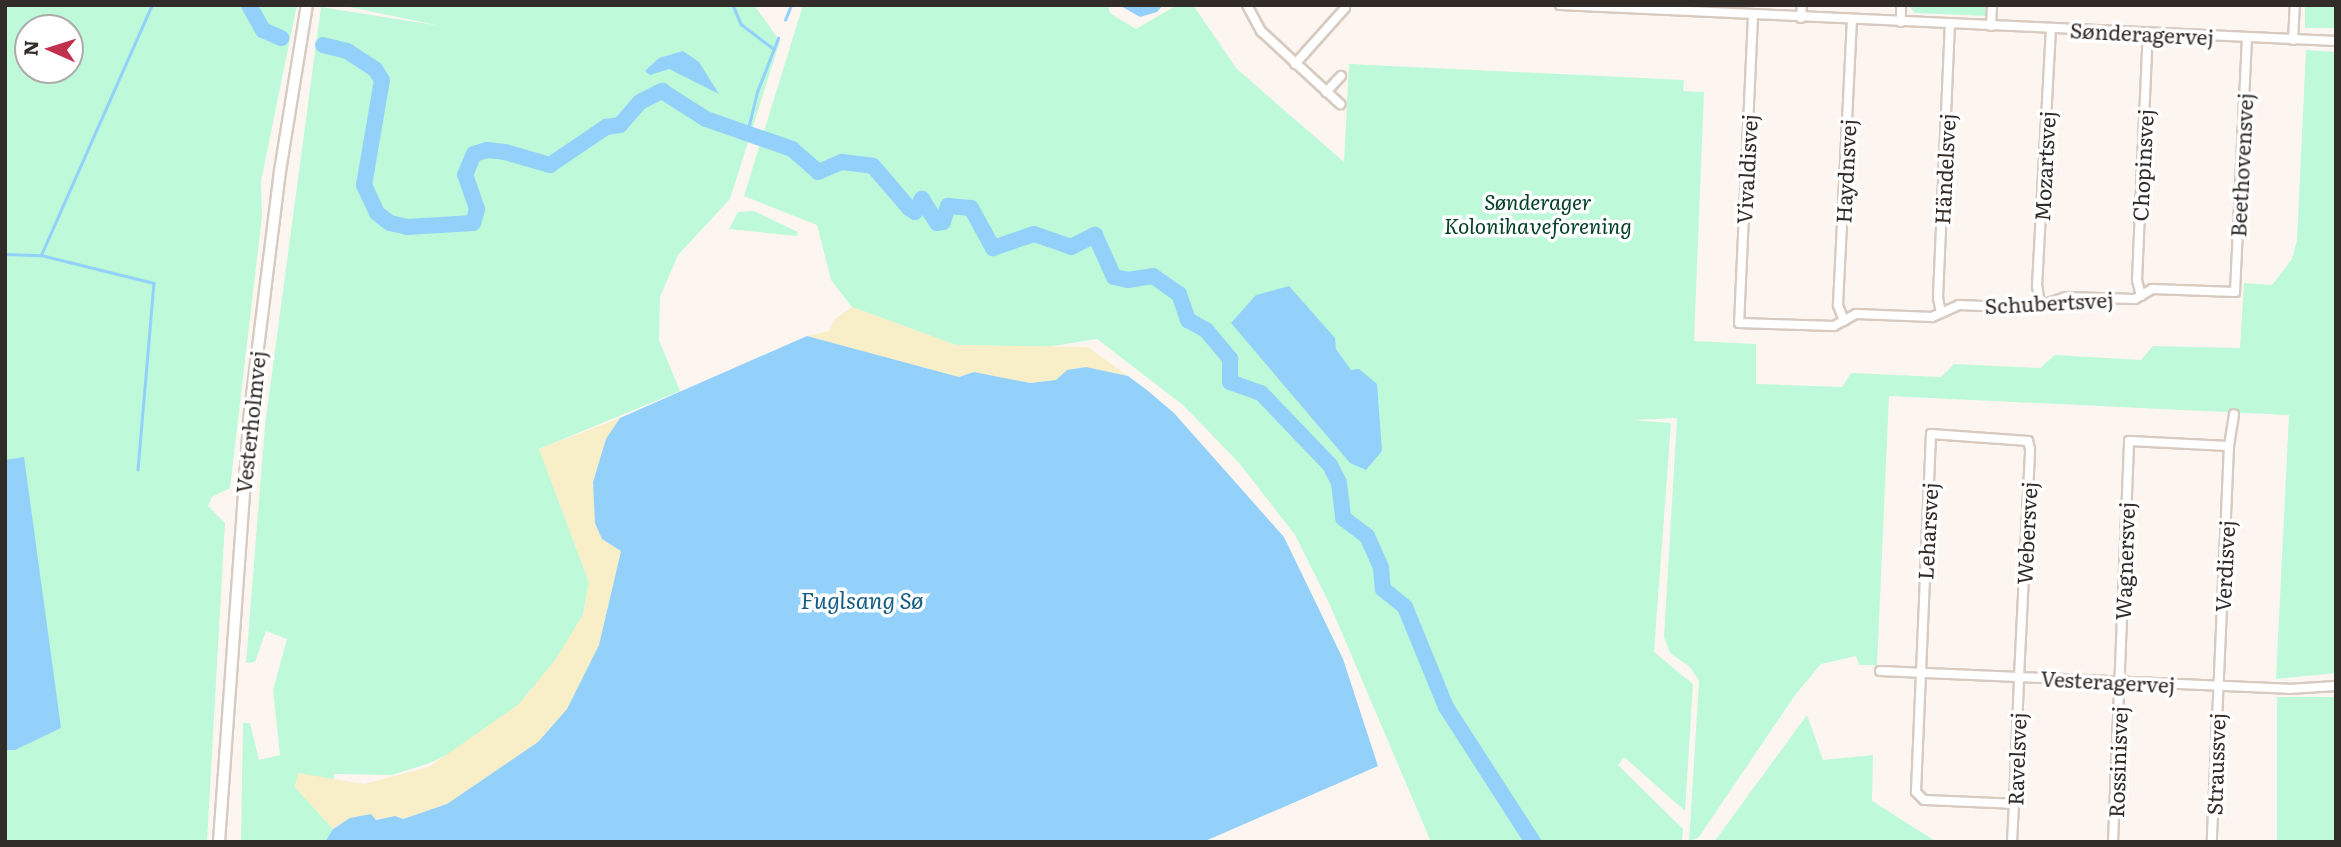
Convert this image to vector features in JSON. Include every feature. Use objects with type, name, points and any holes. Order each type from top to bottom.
[{"type":"street","name":"Vesterholmvej","points":[[219,842],[249,420],[280,171],[307,5]]},
{"type":"street","points":[[1247,5],[1261,31],[1340,104]]},
{"type":"street","name":"Sønderagervej","points":[[1560,5],[1703,9],[1753,16],[2336,41]]},
{"type":"street","points":[[1801,5],[1801,18]]},
{"type":"street","points":[[1901,22],[1902,5]]},
{"type":"street","points":[[1991,26],[1993,5]]},
{"type":"street","points":[[2294,40],[2295,5]]},
{"type":"street","points":[[1296,64],[1345,8]]},
{"type":"street","name":"Vivaldisvej","points":[[1739,323],[1753,16]]},
{"type":"street","name":"Haydnsvej","points":[[1844,321],[1838,305],[1852,20]]},
{"type":"street","name":"Händelsvej","points":[[1941,313],[1938,298],[1950,24]]},
{"type":"street","name":"Mozartsvej","points":[[2040,303],[2037,286],[2050,29]]},
{"type":"street","name":"Chopinsvej","points":[[2141,296],[2137,280],[2148,33]]},
{"type":"street","name":"Beethovensvej","points":[[2235,292],[2247,38]]},
{"type":"street","points":[[1326,92],[1341,76]]},
{"type":"street","name":"Schubertsvej","points":[[1739,323],[1834,326],[1856,314],[1932,317],[1959,305],[2032,308],[2040,303],[2065,297],[2135,299],[2152,289],[2235,292]]},
{"type":"street","name":"Verdisvej","points":[[2218,686],[2230,446],[2234,414]]},
{"type":"street","name":"Leharsvej","points":[[1920,673],[1931,434],[1976,437]]},
{"type":"street","name":"Webersvej","points":[[1976,437],[2022,438],[2028,441],[2030,449],[2019,677]]},
{"type":"street","name":"Wagnersvej","points":[[2120,681],[2129,441],[2230,446]]},
{"type":"street","name":"Vesteragervej","points":[[1880,671],[2218,686],[2336,686]]},
{"type":"street","points":[[1920,673],[1917,798],[2014,804]]},
{"type":"street","name":"Ravelsvej","points":[[2012,842],[2019,677]]},
{"type":"street","name":"Rossinisvej","points":[[2113,842],[2120,681]]},
{"type":"street","name":"Straussvej","points":[[2212,842],[2218,686]]},
{"type":"green space","points":[[5,5],[297,5],[261,181],[262,216],[230,488],[212,497],[208,506],[225,523],[207,842],[5,842]]},
{"type":"green space","points":[[340,5],[754,5],[780,41],[730,199],[678,255],[660,297],[659,340],[680,391],[539,449],[589,582],[583,615],[555,661],[519,704],[468,744],[430,763],[392,775],[334,774],[334,781],[298,773],[295,787],[333,829],[325,842],[241,842],[243,723],[250,723],[259,760],[280,755],[273,690],[287,639],[266,631],[255,662],[246,663],[265,425],[321,7],[441,26]]},
{"type":"green space","name":"Sønderager Kolonihaveforening","points":[[803,5],[1108,5],[1110,13],[1136,29],[1177,5],[1193,5],[1237,69],[1344,162],[1349,64],[1684,80],[1683,91],[1704,92],[1694,341],[1756,344],[1756,384],[1842,387],[1851,373],[1941,377],[1954,364],[2040,368],[2055,355],[2141,360],[2153,346],[2240,348],[2244,283],[2272,285],[2292,259],[2297,240],[2306,50],[2336,52],[2336,673],[2276,679],[2289,415],[1889,396],[1877,665],[1859,665],[1856,656],[1821,664],[1795,695],[1699,837],[1689,842],[1699,681],[1690,667],[1670,653],[1664,637],[1677,418],[1632,420],[1671,423],[1654,652],[1693,684],[1685,811],[1624,757],[1618,765],[1683,829],[1682,842],[1431,842],[1330,605],[1295,535],[1240,464],[1183,405],[1097,339],[1047,347],[956,345],[852,307],[831,280],[817,225],[744,196]]},
{"type":"green space","points":[[1908,5],[1988,5],[1988,16],[1915,13]]},
{"type":"green space","points":[[2305,5],[2336,5],[2336,28],[2305,28]]},
{"type":"green space","points":[[754,211],[798,232],[797,236],[729,229],[738,212]]},
{"type":"green space","points":[[2277,697],[2336,697],[2336,842],[2277,842]]},
{"type":"green space","points":[[1807,715],[1823,760],[1873,755],[1872,801],[1937,842],[1714,842]]},
{"type":"sand","points":[[852,307],[956,345],[1088,347],[1128,376],[1086,367],[1067,370],[1056,380],[1030,383],[974,372],[959,377],[807,336],[829,331],[835,319]]},
{"type":"sand","points":[[620,418],[606,440],[593,482],[621,551],[599,645],[567,709],[538,742],[447,804],[402,819],[350,818],[333,829],[295,787],[298,773],[364,784],[429,767],[519,704],[555,660],[583,615],[589,582],[539,449]]},
{"type":"water","points":[[1119,5],[1163,5],[1157,12],[1140,17]]},
{"type":"water","points":[[683,51],[699,62],[719,94],[669,69],[650,75],[645,71],[659,58]]},
{"type":"water","points":[[1289,286],[1335,338],[1336,349],[1351,370],[1359,369],[1377,384],[1382,451],[1366,470],[1350,463],[1231,323],[1256,295]]},
{"type":"water","name":"Fuglsang Sø","points":[[807,336],[959,377],[974,372],[1030,383],[1056,380],[1067,370],[1086,367],[1128,376],[1147,390],[1174,413],[1284,537],[1343,659],[1378,766],[1203,842],[325,842],[333,829],[350,818],[371,814],[376,820],[395,816],[403,819],[447,804],[538,742],[567,709],[599,645],[621,551],[602,539],[595,523],[593,482],[606,439],[620,418]]},
{"type":"water","points":[[24,457],[61,728],[15,750],[5,750],[5,460]]},
{"type":"waterway","points":[[41,255],[152,5]]},
{"type":"waterway","points":[[249,5],[263,30],[281,38]]},
{"type":"waterway","points":[[733,5],[741,24],[774,49]]},
{"type":"waterway","points":[[785,20],[791,5]]},
{"type":"waterway","points":[[747,133],[757,92],[778,38]]},
{"type":"waterway","points":[[323,45],[347,51],[375,69],[382,80],[364,185],[377,213],[390,223],[407,227],[473,223],[477,209],[465,175],[474,154],[487,150],[505,152],[550,165],[606,127],[620,125],[640,102],[662,91],[706,119],[792,149],[818,172],[842,162],[873,166],[915,212],[922,199],[937,223],[943,222],[948,206],[971,208],[993,248],[1034,234],[1071,247],[1095,235],[1114,277],[1128,280],[1153,276],[1179,294],[1188,320],[1206,330],[1230,359],[1230,382],[1261,393],[1330,465],[1339,483],[1343,518],[1367,536],[1381,568],[1383,589],[1405,607],[1446,707],[1533,842]]},
{"type":"waterway","points":[[5,254],[41,255],[154,283],[138,469]]}]
